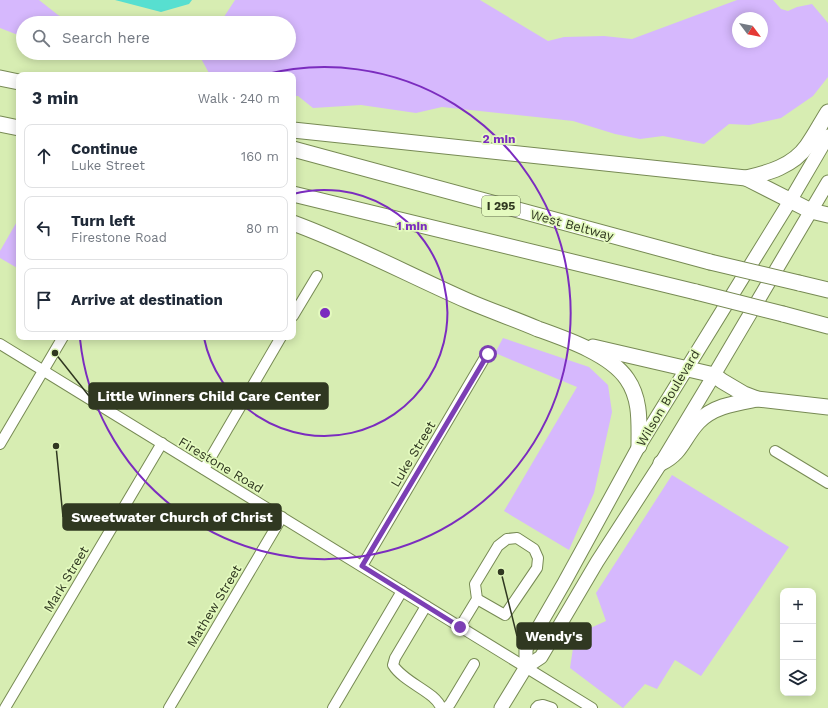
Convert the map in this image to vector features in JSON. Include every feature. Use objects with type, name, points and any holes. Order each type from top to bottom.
[{"type":"highway","points":[[0,78],[16,81]]},
{"type":"highway","points":[[296,130],[746,178],[767,174],[792,160],[807,147],[828,112]]},
{"type":"highway","points":[[0,124],[16,127]]},
{"type":"highway","name":"West Beltway","points":[[296,150],[710,262],[828,290]]},
{"type":"highway","points":[[746,178],[811,211],[828,215]]},
{"type":"highway","points":[[296,195],[696,292],[828,326]]},
{"type":"highway","points":[[296,224],[340,242],[468,301],[575,343],[606,360],[617,368],[627,379],[634,393],[639,407],[639,446]]},
{"type":"highway","points":[[575,343],[714,375],[722,382],[744,394],[758,399],[828,407]]},
{"type":"highway","points":[[661,462],[669,459],[676,453],[697,423],[706,415],[716,409],[734,403],[758,399]]},
{"type":"main road","name":"Wilson Boulevard","points":[[526,667],[526,649],[639,446],[790,201],[828,136]]},
{"type":"main road","name":"Wilson Boulevard","points":[[501,708],[526,667],[541,657],[597,562],[661,462],[714,375],[828,182]]},
{"type":"street","points":[[296,311],[317,276]]},
{"type":"street","points":[[0,444],[61,340]]},
{"type":"street","points":[[204,469],[279,340]]},
{"type":"street","name":"Firestone Road","points":[[0,344],[592,708]]},
{"type":"street","name":"Luke Street","points":[[362,566],[488,354]]},
{"type":"street","name":"Mark Street","points":[[6,708],[162,444]]},
{"type":"street","points":[[775,451],[828,483]]},
{"type":"street","name":"Mathew Street","points":[[169,708],[282,517]]},
{"type":"street","points":[[460,627],[477,599],[475,584],[498,546],[507,539],[517,538],[534,549],[538,558],[537,568],[505,615],[477,599]]},
{"type":"street","points":[[332,708],[402,591]]},
{"type":"street","points":[[426,606],[395,658],[394,665],[398,672],[436,699],[441,708]]},
{"type":"street","points":[[446,708],[450,704],[474,664]]},
{"type":"street","points":[[536,708],[543,705],[552,708]]},
{"type":"shaded area","points":[[0,0],[39,0],[60,16],[16,16],[16,34],[0,28]]},
{"type":"shaded area","points":[[235,0],[480,0],[548,41],[564,37],[604,36],[632,39],[737,0],[773,0],[781,9],[788,11],[797,7],[812,4],[828,23],[828,77],[813,96],[781,118],[749,125],[729,124],[704,144],[663,136],[640,139],[615,134],[573,121],[442,107],[416,113],[361,105],[313,108],[296,96],[296,72],[208,72],[202,60],[296,60],[296,16],[225,16]]},
{"type":"shaded area","points":[[16,223],[16,267],[0,258],[0,251]]},
{"type":"shaded area","points":[[503,338],[589,367],[608,385],[612,412],[594,493],[569,550],[504,511],[577,387],[495,353]]},
{"type":"shaded area","points":[[672,475],[789,547],[701,676],[675,660],[657,689],[645,684],[623,708],[570,668],[575,635],[606,621],[596,593]]},
{"type":"water","points":[[115,0],[192,0],[189,4],[161,12]]},
{"type":"place","name":"Little Winners Child Care Center","points":[[55,353]]},
{"type":"place","name":"Sweetwater Church of Christ","points":[[56,446]]},
{"type":"place","name":"Wendy's","points":[[501,572]]},
{"type":"route","points":[[460,627],[362,566],[488,354]]}]
